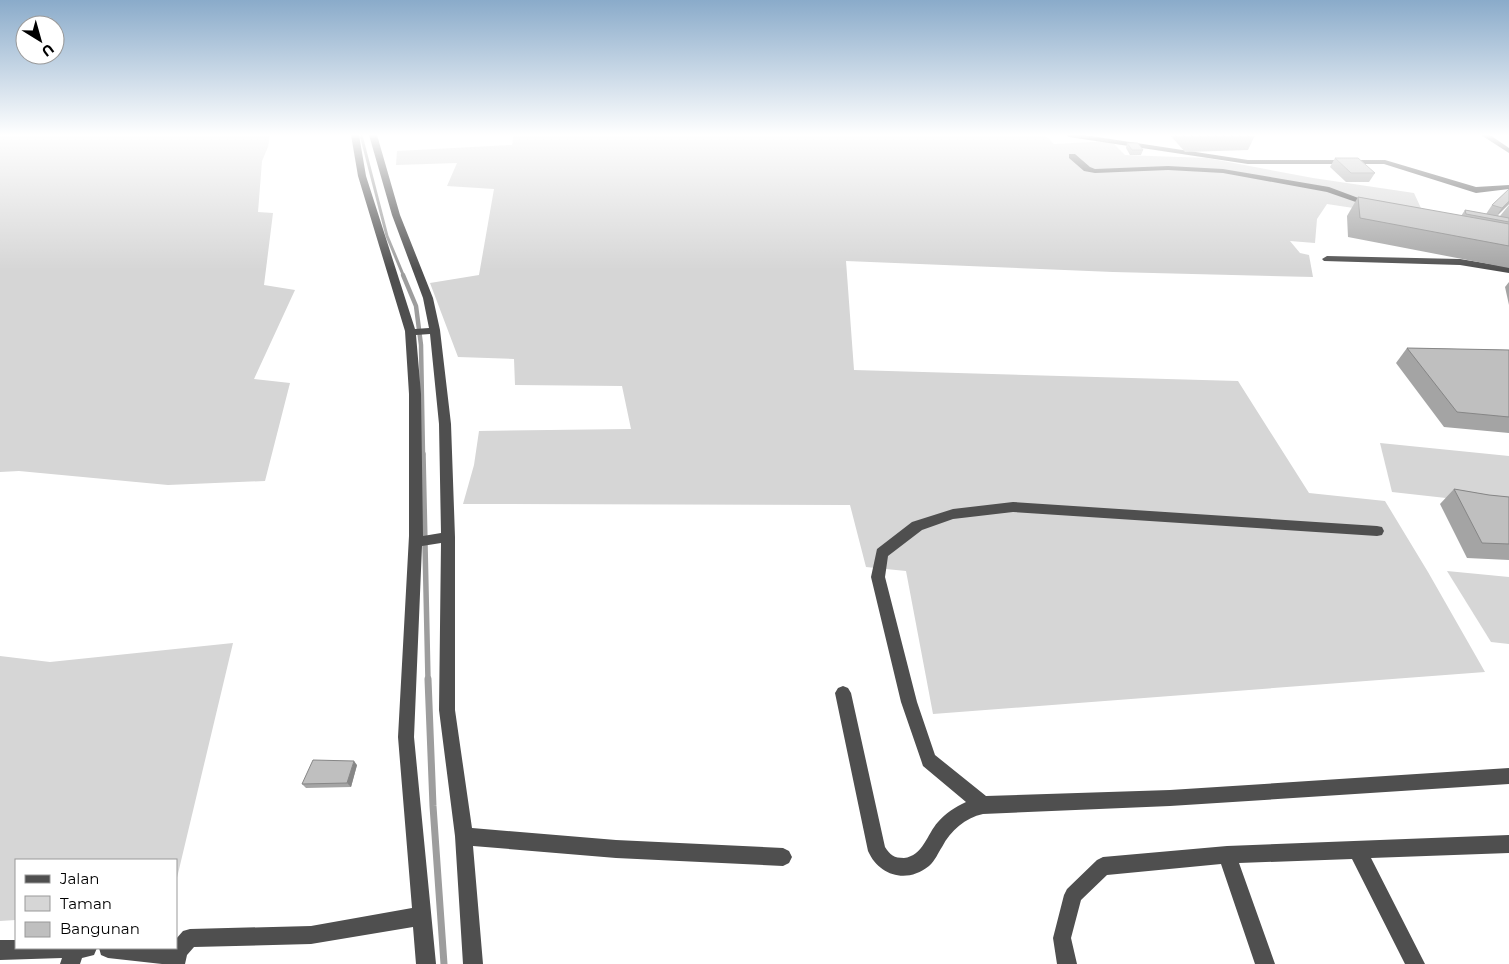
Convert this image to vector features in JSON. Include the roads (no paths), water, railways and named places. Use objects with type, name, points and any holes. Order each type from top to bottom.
[{"type":"street","points":[[363,180],[413,333],[420,541],[406,736],[426,964]]},
{"type":"street","points":[[386,180],[396,215],[428,298],[445,424],[447,710],[464,836],[473,964]]},
{"type":"street","points":[[1274,180],[1330,190],[1383,209]]},
{"type":"street","points":[[1443,180],[1476,190],[1509,188]]},
{"type":"street","points":[[1327,259],[1460,262],[1509,270]]},
{"type":"street","points":[[413,333],[433,330]]},
{"type":"street","points":[[983,805],[929,760],[909,702],[878,577],[882,553],[917,526],[953,514],[1012,507],[1377,531]]},
{"type":"street","points":[[420,541],[445,537]]},
{"type":"street","points":[[843,693],[877,851],[887,863],[899,867],[914,865],[925,858],[942,830],[954,818],[965,810],[983,805],[1170,798],[1509,776]]},
{"type":"street","points":[[464,836],[616,850],[783,857]]},
{"type":"street","points":[[1068,964],[1062,938],[1073,895],[1103,866],[1226,855],[1509,844]]},
{"type":"street","points":[[1357,850],[1415,964]]},
{"type":"street","points":[[1226,855],[1265,964]]},
{"type":"street","points":[[114,949],[175,960],[182,945],[190,938],[311,935],[422,916]]},
{"type":"street","points":[[0,950],[38,949]]},
{"type":"street","points":[[70,964],[75,949]]},
{"type":"waterway","points":[[373,180],[387,236],[404,277]]},
{"type":"waterway","points":[[403,275],[416,306],[421,345],[423,455]]},
{"type":"waterway","points":[[423,454],[428,680]]},
{"type":"waterway","points":[[428,679],[433,806],[444,964]]}]
